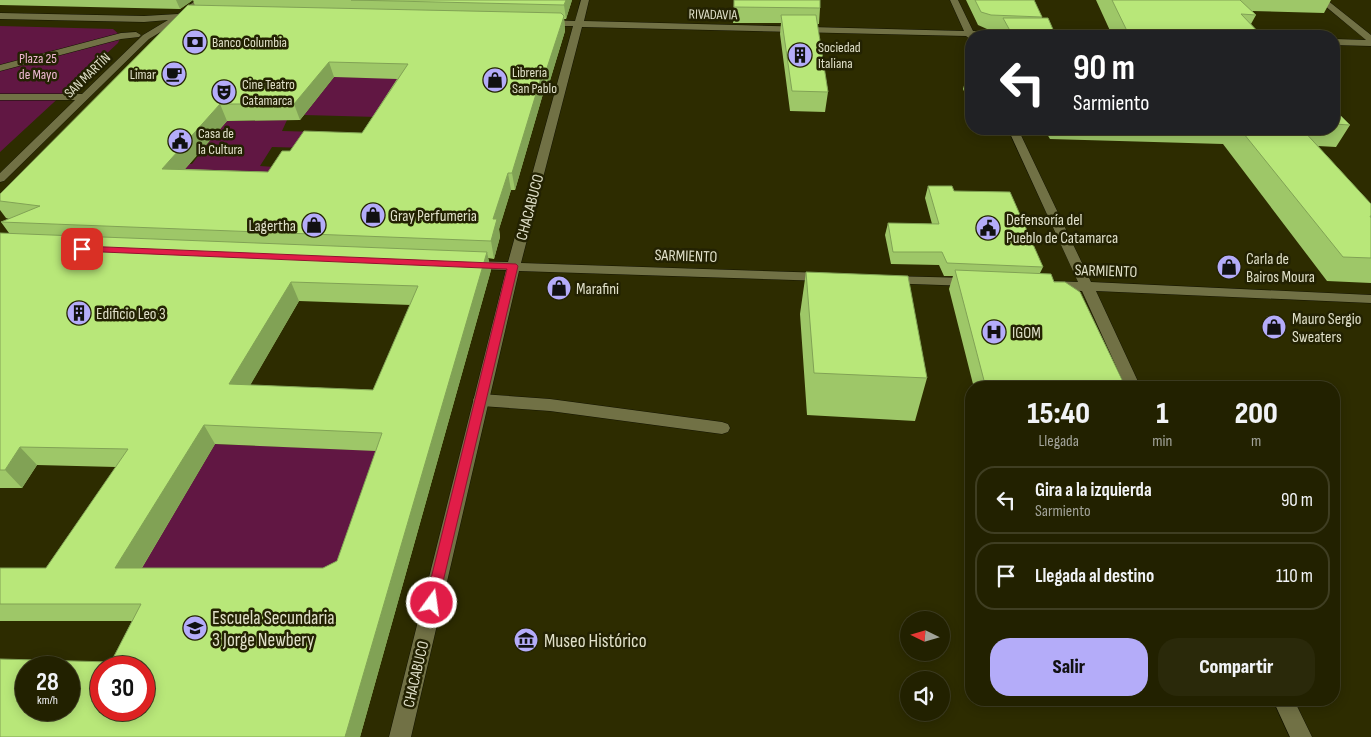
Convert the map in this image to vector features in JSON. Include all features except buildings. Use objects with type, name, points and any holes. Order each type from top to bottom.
[{"type":"street","name":"SAN MARTÍN","points":[[0,179],[85,97],[141,36],[180,16],[201,0]]},
{"type":"street","name":"CHACABUCO","points":[[400,737],[513,266],[585,0]]},
{"type":"street","points":[[954,0],[969,30]]},
{"type":"street","points":[[1322,0],[1371,42]]},
{"type":"street","points":[[0,16],[144,20],[209,15]]},
{"type":"street","points":[[0,22],[135,26],[146,29],[141,36],[121,36],[0,68]]},
{"type":"street","name":"RIVADAVIA","points":[[539,23],[965,35]]},
{"type":"street","points":[[1340,42],[1371,42]]},
{"type":"street","points":[[0,97],[85,97]]},
{"type":"street","points":[[1016,135],[1131,381]]},
{"type":"street","name":"SARMIENTO","points":[[454,264],[837,278]]},
{"type":"street","points":[[876,279],[982,283]]},
{"type":"street","name":"SARMIENTO","points":[[1038,285],[1371,299]]},
{"type":"street","points":[[481,400],[595,410],[722,428]]},
{"type":"street","points":[[1286,706],[1301,737]]},
{"type":"green space","name":"Plaza 25 de Mayo","points":[[0,26],[113,29],[121,36],[118,43],[0,152]]},
{"type":"green space","points":[[334,77],[412,78],[415,118],[304,115]]},
{"type":"green space","points":[[287,120],[282,131],[394,134],[383,150],[272,147],[260,166],[289,168],[224,188],[168,163],[192,164],[225,121]]},
{"type":"green space","points":[[215,444],[389,451],[344,586],[131,586]]},
{"type":"place","name":"Banco Columbia","points":[[195,42]]},
{"type":"place","name":"Sociedad Italiana","points":[[800,55]]},
{"type":"place","name":"Limar","points":[[174,74]]},
{"type":"place","name":"Libreria San Pablo","points":[[495,80]]},
{"type":"place","name":"Cine Teatro Catamarca","points":[[224,92]]},
{"type":"place","name":"Casa de la Cultura","points":[[180,141]]},
{"type":"place","name":"Gray Perfumeria","points":[[373,215]]},
{"type":"place","name":"Lagertha","points":[[314,225]]},
{"type":"place","name":"Defensoría del Pueblo de Catamarca","points":[[988,228]]},
{"type":"place","name":"Carla de Bairos Moura","points":[[1229,267]]},
{"type":"place","name":"Marafini","points":[[559,288]]},
{"type":"place","name":"Edificio Leo 3","points":[[79,313]]},
{"type":"place","name":"Mauro Sergio Sweaters","points":[[1274,327]]},
{"type":"place","name":"IGOM","points":[[994,332]]},
{"type":"place","name":"Escuela Secundaria 3 Jorge Newbery","points":[[195,628]]},
{"type":"place","name":"Museo Histórico","points":[[526,640]]},
{"type":"route","points":[[82,249],[513,266],[432,603]]}]
